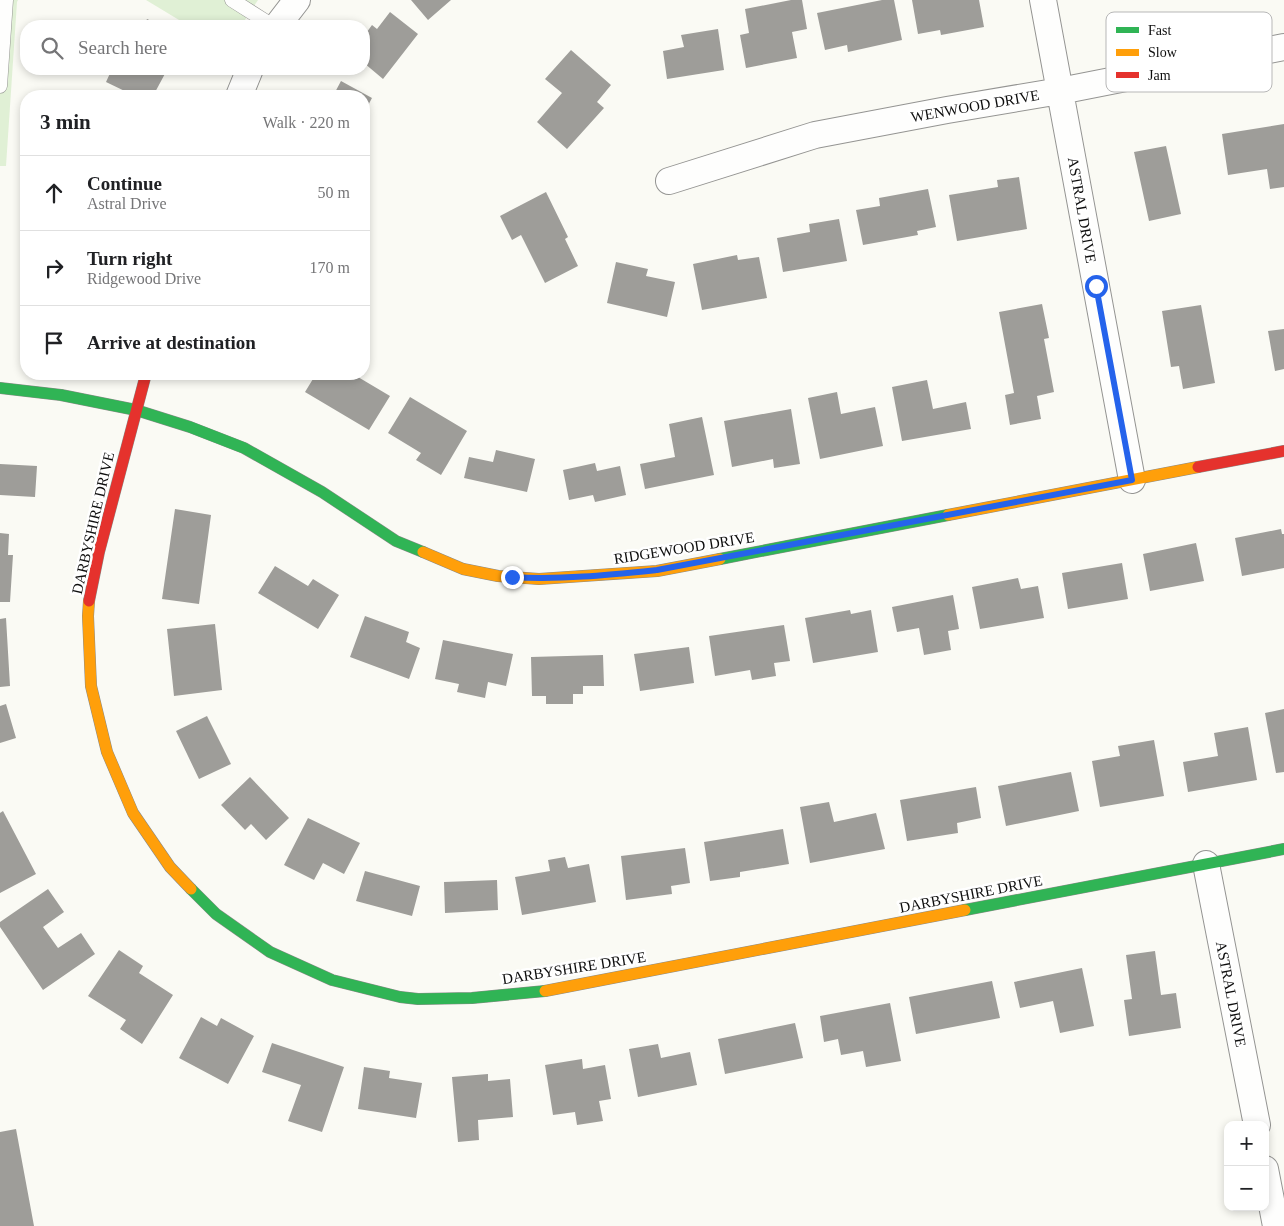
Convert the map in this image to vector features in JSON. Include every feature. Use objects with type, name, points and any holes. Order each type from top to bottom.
[{"type":"street","points":[[280,20],[297,0]]},
{"type":"street","name":"ASTRAL DRIVE","points":[[1042,0],[1132,480]]},
{"type":"street","points":[[241,90],[248,75]]},
{"type":"street","name":"WENWOOD DRIVE","points":[[669,181],[815,135],[1106,82]]},
{"type":"street","name":"DARBYSHIRE DRIVE","points":[[144,380],[94,572],[88,615],[89,672],[97,720],[108,760],[127,804],[154,848],[184,885],[219,916],[260,947],[304,969],[348,985],[400,997],[446,1001],[545,990],[1284,849]]},
{"type":"street","name":"RIDGEWOOD DRIVE","points":[[0,388],[61,395],[136,410],[190,427],[244,448],[322,492],[396,541],[463,568],[498,576],[539,579],[601,576],[657,570],[1284,451]]},
{"type":"street","name":"ASTRAL DRIVE","points":[[1206,864],[1256,1121]]},
{"type":"street","points":[[1269,1190],[1276,1226]]},
{"type":"lane","points":[[0,79],[6,0]]},
{"type":"lane","points":[[232,0],[265,20]]},
{"type":"green space","points":[[0,0],[18,0],[6,166],[0,166]]},
{"type":"green space","points":[[146,0],[258,0],[245,20],[179,20]]},
{"type":"building","points":[[411,0],[451,0],[428,20]]},
{"type":"building","points":[[791,0],[802,0],[807,29],[792,32],[797,58],[746,68],[740,35],[749,33],[745,9]]},
{"type":"building","points":[[882,0],[894,0],[902,40],[848,52],[847,45],[825,50],[817,13]]},
{"type":"building","points":[[912,0],[979,0],[984,27],[941,35],[940,30],[918,34]]},
{"type":"building","points":[[390,12],[418,34],[383,79],[370,68],[370,28],[372,25],[377,29]]},
{"type":"building","points":[[718,29],[724,70],[667,79],[663,51],[684,47],[681,35]]},
{"type":"building","points":[[571,50],[611,85],[597,102],[604,108],[567,149],[537,122],[562,93],[545,79]]},
{"type":"building","points":[[109,75],[164,75],[156,90],[123,90],[106,82]]},
{"type":"building","points":[[341,81],[357,90],[336,90]]},
{"type":"building","points":[[1284,124],[1284,187],[1270,189],[1267,169],[1228,175],[1222,134]]},
{"type":"building","points":[[1166,146],[1181,214],[1149,221],[1134,152]]},
{"type":"building","points":[[1019,177],[1027,229],[957,241],[949,195],[998,187],[997,180]]},
{"type":"building","points":[[928,189],[936,227],[917,231],[918,235],[863,245],[856,210],[880,206],[879,198]]},
{"type":"building","points":[[546,192],[568,237],[565,239],[578,266],[545,283],[521,235],[512,240],[500,216]]},
{"type":"building","points":[[839,219],[847,261],[783,272],[777,238],[810,232],[809,224]]},
{"type":"building","points":[[737,255],[738,260],[759,257],[767,298],[702,310],[693,264]]},
{"type":"building","points":[[616,262],[648,269],[646,276],[675,282],[667,317],[607,303]]},
{"type":"building","points":[[1042,304],[1049,338],[1044,339],[1054,392],[1037,396],[1041,419],[1010,425],[1005,395],[1014,393],[999,312]]},
{"type":"building","points":[[1201,305],[1215,383],[1183,389],[1179,366],[1171,367],[1162,311]]},
{"type":"building","points":[[1284,329],[1284,369],[1275,371],[1268,331]]},
{"type":"building","points":[[312,380],[363,380],[390,396],[369,430],[305,392]]},
{"type":"building","points":[[927,380],[933,409],[966,402],[971,429],[902,441],[892,387]]},
{"type":"building","points":[[837,392],[841,414],[875,407],[883,446],[820,459],[808,398]]},
{"type":"building","points":[[410,397],[467,431],[441,475],[416,460],[421,453],[388,433]]},
{"type":"building","points":[[791,409],[800,464],[774,468],[773,459],[732,467],[724,421]]},
{"type":"building","points":[[702,417],[714,475],[645,489],[640,464],[675,457],[669,424]]},
{"type":"building","points":[[496,450],[535,459],[527,492],[464,478],[469,457],[493,462]]},
{"type":"building","points":[[595,463],[597,471],[620,466],[626,495],[595,502],[593,495],[569,500],[563,470]]},
{"type":"building","points":[[0,464],[37,466],[35,497],[0,495]]},
{"type":"building","points":[[175,509],[211,515],[199,604],[162,599]]},
{"type":"building","points":[[1281,529],[1282,534],[1284,534],[1284,568],[1242,576],[1235,538]]},
{"type":"building","points":[[0,533],[9,534],[8,555],[13,555],[10,602],[0,602]]},
{"type":"building","points":[[1196,543],[1204,581],[1150,591],[1143,554]]},
{"type":"building","points":[[1122,563],[1128,599],[1068,609],[1062,573]]},
{"type":"building","points":[[275,566],[308,586],[313,579],[339,595],[318,629],[258,593]]},
{"type":"building","points":[[1018,578],[1021,589],[1038,586],[1044,618],[980,629],[972,587]]},
{"type":"building","points":[[953,595],[959,629],[948,631],[951,650],[924,655],[919,628],[897,632],[892,607]]},
{"type":"building","points":[[850,610],[851,614],[871,610],[878,652],[813,663],[805,618]]},
{"type":"building","points":[[365,616],[409,632],[406,642],[420,648],[409,679],[350,657]]},
{"type":"building","points":[[6,618],[10,686],[0,687],[0,619]]},
{"type":"building","points":[[215,624],[222,690],[174,696],[167,629]]},
{"type":"building","points":[[784,625],[790,661],[774,663],[776,676],[752,680],[750,670],[715,676],[709,636]]},
{"type":"building","points":[[443,640],[513,654],[506,686],[488,682],[485,698],[457,692],[459,684],[435,679]]},
{"type":"building","points":[[689,647],[694,683],[640,691],[634,654]]},
{"type":"building","points":[[603,655],[604,686],[583,686],[583,694],[573,694],[573,704],[546,704],[546,696],[532,696],[531,657]]},
{"type":"building","points":[[6,704],[16,738],[0,743],[0,706]]},
{"type":"building","points":[[1284,709],[1284,772],[1276,773],[1265,713]]},
{"type":"building","points":[[207,716],[231,764],[199,779],[176,731]]},
{"type":"building","points":[[1248,727],[1257,780],[1188,792],[1183,762],[1218,756],[1214,733]]},
{"type":"building","points":[[1154,740],[1164,796],[1100,807],[1092,761],[1120,756],[1118,746]]},
{"type":"building","points":[[1071,772],[1079,811],[1006,826],[998,786]]},
{"type":"building","points":[[250,777],[289,818],[266,840],[251,824],[245,830],[221,805]]},
{"type":"building","points":[[976,787],[981,818],[957,823],[958,833],[907,841],[900,800]]},
{"type":"building","points":[[829,802],[834,822],[876,813],[885,849],[810,863],[800,807]]},
{"type":"building","points":[[3,811],[36,874],[0,893],[0,813]]},
{"type":"building","points":[[308,818],[360,843],[344,874],[323,863],[314,880],[284,865]]},
{"type":"building","points":[[783,829],[789,864],[740,872],[740,877],[710,881],[704,842]]},
{"type":"building","points":[[685,848],[690,883],[671,886],[672,894],[626,900],[621,856]]},
{"type":"building","points":[[565,857],[568,868],[589,864],[596,902],[522,915],[515,877],[550,871],[548,860]]},
{"type":"building","points":[[365,871],[420,886],[412,916],[356,901]]},
{"type":"building","points":[[497,880],[498,910],[445,913],[444,882]]},
{"type":"building","points":[[48,889],[64,912],[43,927],[58,948],[81,933],[95,954],[43,990],[0,927],[0,922]]},
{"type":"building","points":[[119,950],[143,966],[139,973],[173,995],[142,1044],[120,1029],[126,1020],[88,996]]},
{"type":"building","points":[[1155,951],[1161,995],[1176,993],[1181,1028],[1129,1036],[1124,1000],[1132,999],[1126,955]]},
{"type":"building","points":[[1082,968],[1094,1026],[1060,1033],[1053,1001],[1020,1008],[1014,982]]},
{"type":"building","points":[[992,981],[1000,1018],[916,1034],[909,997]]},
{"type":"building","points":[[890,1003],[901,1061],[866,1067],[863,1051],[841,1055],[838,1039],[824,1042],[820,1016]]},
{"type":"building","points":[[201,1017],[217,1026],[221,1018],[254,1036],[228,1084],[179,1058]]},
{"type":"building","points":[[795,1023],[803,1058],[725,1074],[718,1039]]},
{"type":"building","points":[[272,1043],[344,1067],[322,1132],[288,1121],[301,1085],[262,1072]]},
{"type":"building","points":[[658,1044],[661,1058],[690,1052],[697,1085],[638,1097],[629,1049]]},
{"type":"building","points":[[582,1059],[583,1069],[605,1065],[611,1099],[599,1101],[603,1121],[577,1125],[575,1112],[553,1115],[545,1065]]},
{"type":"building","points":[[364,1067],[390,1071],[389,1078],[422,1083],[416,1118],[358,1109]]},
{"type":"building","points":[[488,1074],[488,1081],[510,1079],[513,1117],[478,1120],[479,1140],[458,1142],[452,1077]]},
{"type":"building","points":[[16,1129],[34,1226],[0,1226],[0,1132]]},
{"type":"traffic: fast","points":[[0,388],[61,395],[136,410],[190,427],[244,448],[322,492],[396,541],[423,552]]},
{"type":"traffic: fast","points":[[720,559],[948,515]]},
{"type":"traffic: fast","points":[[965,910],[1284,849]]},
{"type":"traffic: fast","points":[[191,889],[216,914],[270,952],[332,980],[400,997],[418,999],[472,998],[545,991]]},
{"type":"traffic: slow","points":[[948,515],[1198,467]]},
{"type":"traffic: slow","points":[[423,552],[463,569],[498,576],[539,579],[657,571],[720,559]]},
{"type":"traffic: slow","points":[[89,601],[91,686],[107,752],[133,813],[170,867],[191,889]]},
{"type":"traffic: slow","points":[[545,991],[965,910]]},
{"type":"traffic: jam","points":[[89,601],[99,552],[144,380]]},
{"type":"traffic: jam","points":[[1198,467],[1284,451]]},
{"type":"route","points":[[512,577],[539,579],[601,576],[657,570],[1132,480],[1096,286]]}]
